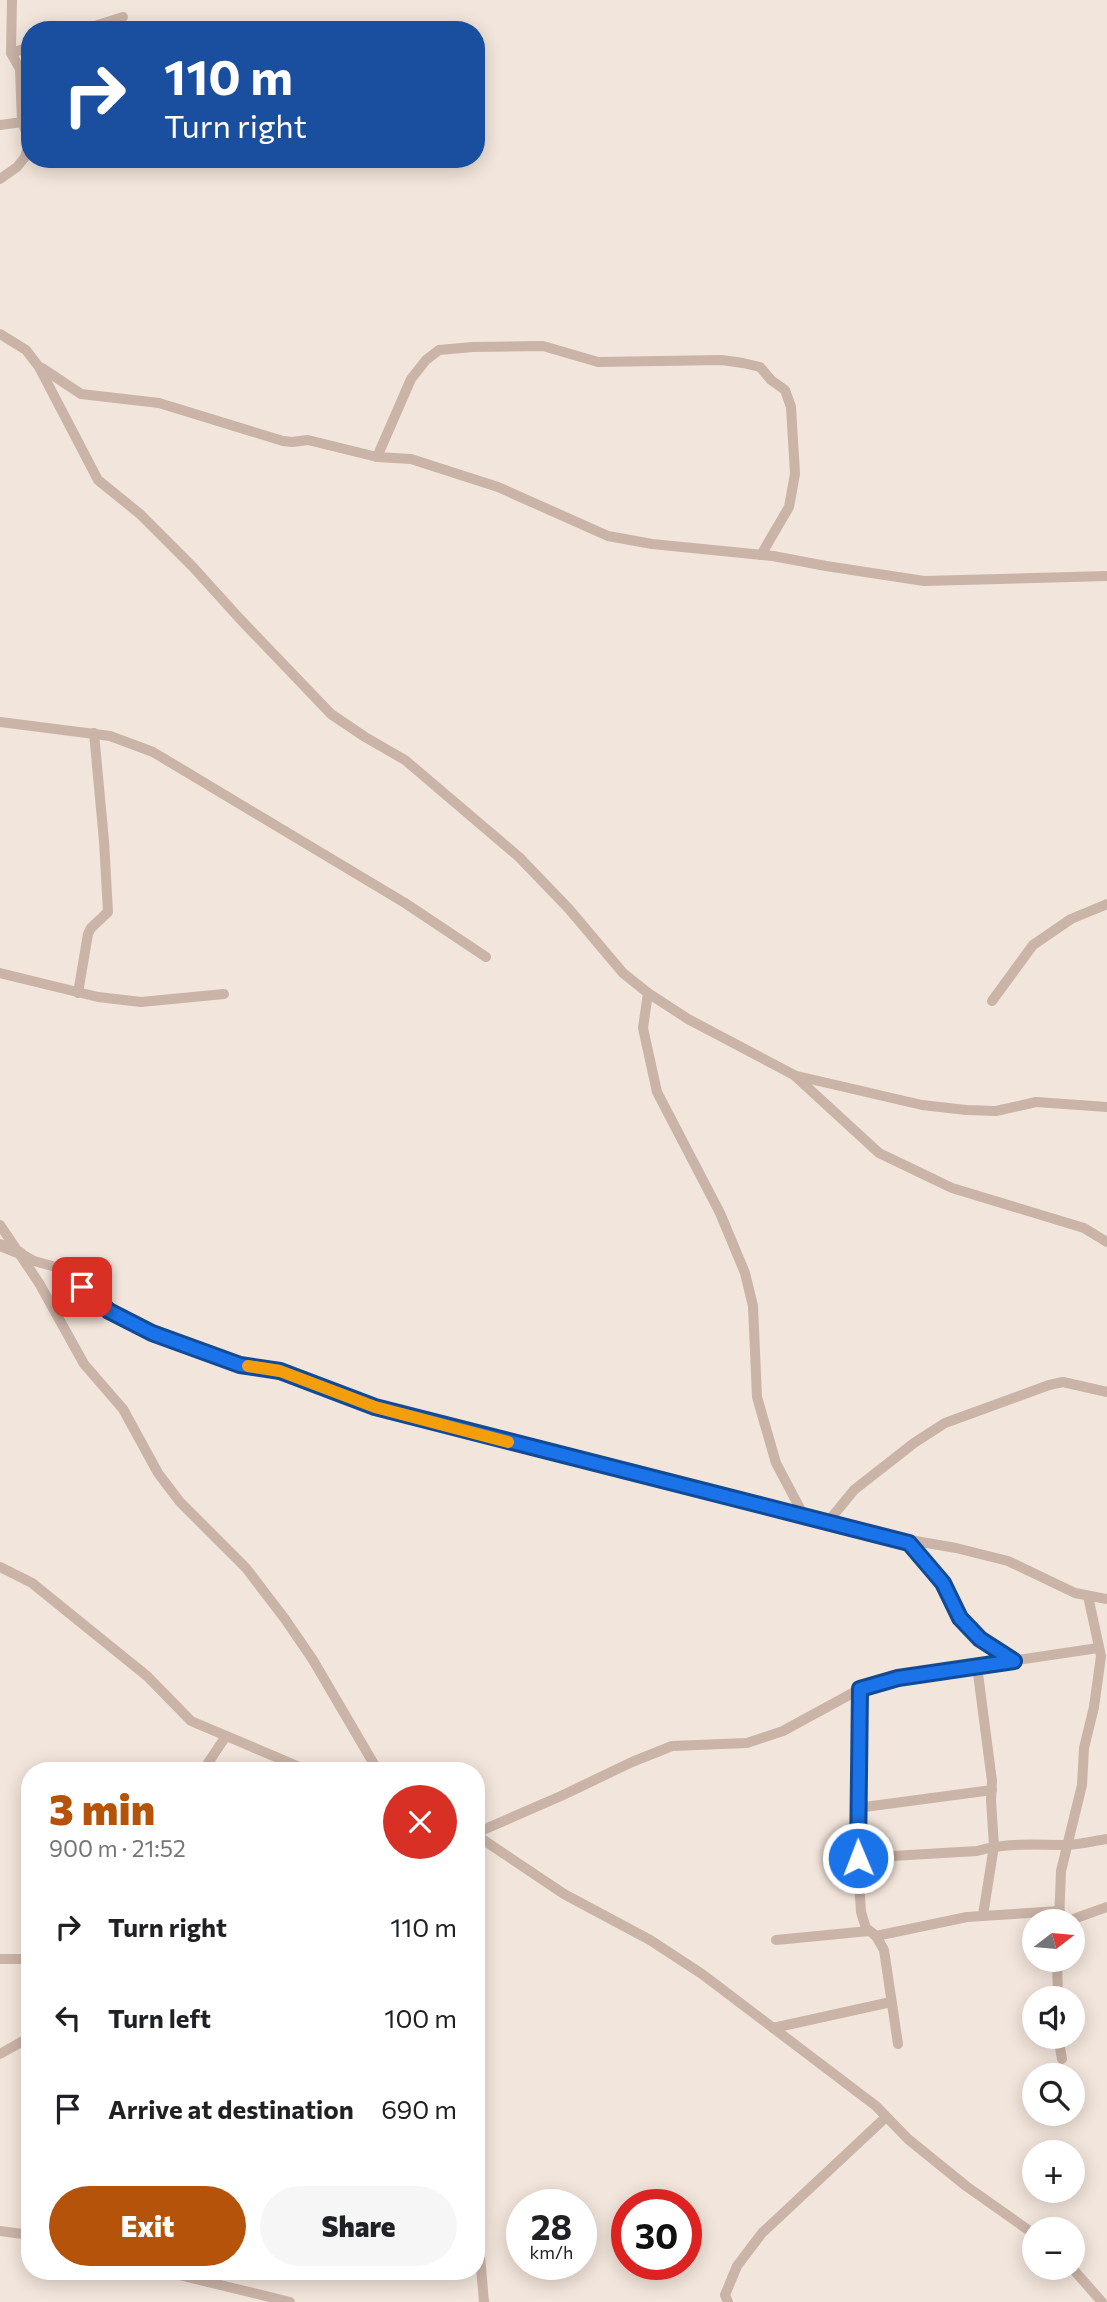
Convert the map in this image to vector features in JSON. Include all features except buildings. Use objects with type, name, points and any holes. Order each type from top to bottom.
[{"type":"street","points":[[12,0],[11,53],[20,69],[21,78]]},
{"type":"street","points":[[110,21],[123,17]]},
{"type":"street","points":[[11,53],[21,50]]},
{"type":"street","points":[[0,125],[21,123]]},
{"type":"street","points":[[0,179],[17,167],[21,161]]},
{"type":"street","points":[[0,334],[26,350],[39,367],[98,480],[141,514],[184,557],[331,714],[405,760],[519,857],[569,909],[623,973],[648,993],[688,1019],[794,1075],[922,1105],[966,1110],[996,1111],[1036,1102],[1107,1107]]},
{"type":"street","points":[[377,457],[411,379],[426,360],[439,350],[543,346],[598,362],[722,360],[743,363],[760,368],[785,390],[791,407],[795,474],[789,507],[761,555]]},
{"type":"street","points":[[39,367],[81,394],[159,403],[283,441],[308,440],[377,457],[411,459],[498,487],[608,536],[652,544],[761,555],[924,581],[1107,576]]},
{"type":"street","points":[[0,722],[94,733],[128,741],[153,752],[405,903],[486,957]]},
{"type":"street","points":[[78,993],[88,933],[108,912],[94,733]]},
{"type":"street","points":[[992,1001],[1033,945],[1071,919],[1107,904]]},
{"type":"street","points":[[0,973],[78,993],[141,1002],[224,994]]},
{"type":"street","points":[[648,993],[643,1028],[657,1092],[720,1213],[745,1273],[753,1306],[757,1397],[776,1464],[804,1516]]},
{"type":"street","points":[[794,1075],[879,1153],[952,1188],[1084,1228],[1107,1242]]},
{"type":"street","points":[[0,1225],[20,1253],[84,1364],[123,1409],[158,1473],[180,1502],[246,1568],[285,1619],[313,1660],[373,1762]]},
{"type":"street","points":[[0,1245],[34,1261],[67,1270],[95,1301],[152,1333],[240,1365],[280,1371],[375,1407],[827,1523],[1009,1561],[1075,1593],[1107,1599]]},
{"type":"street","points":[[827,1523],[854,1490],[914,1443],[945,1423],[1063,1382],[1107,1392]]},
{"type":"street","points":[[891,1536],[915,1548],[943,1583],[960,1618],[969,1629],[1014,1661]]},
{"type":"street","points":[[0,1567],[33,1583],[147,1676],[191,1721],[288,1762]]},
{"type":"street","points":[[1061,1909],[1061,1871],[1082,1785],[1084,1748],[1094,1707],[1101,1656],[1088,1596]]},
{"type":"street","points":[[485,1830],[632,1762],[673,1746],[747,1743],[783,1731],[860,1689],[898,1678],[1098,1648]]},
{"type":"street","points":[[977,1666],[992,1790],[994,1846],[983,1915]]},
{"type":"street","points":[[860,1689],[857,1808],[861,1912],[884,1950],[898,2043]]},
{"type":"street","points":[[209,1762],[226,1736]]},
{"type":"street","points":[[857,1808],[992,1790]]},
{"type":"street","points":[[858,1858],[977,1851],[994,1846],[1042,1843],[1066,1845],[1107,1839]]},
{"type":"street","points":[[485,1840],[564,1894],[676,1956],[854,2089],[908,2139],[966,2186],[1022,2226]]},
{"type":"street","points":[[1085,1912],[1107,1907]]},
{"type":"street","points":[[776,1940],[873,1934],[983,1915],[1022,1916]]},
{"type":"street","points":[[0,1959],[21,1959]]},
{"type":"street","points":[[773,2028],[891,2002]]},
{"type":"street","points":[[0,2054],[21,2042]]},
{"type":"street","points":[[1060,2049],[1062,2059]]},
{"type":"street","points":[[728,2302],[725,2295],[737,2266],[762,2233],[886,2117]]},
{"type":"street","points":[[0,2231],[21,2234]]},
{"type":"street","points":[[200,2280],[290,2302]]},
{"type":"street","points":[[482,2280],[484,2302]]},
{"type":"street","points":[[1083,2280],[1102,2302]]},
{"type":"slow traffic","points":[[248,1366],[280,1371],[375,1407],[508,1442]]},
{"type":"route","points":[[82,1287],[109,1311],[152,1333],[240,1365],[280,1371],[375,1407],[852,1530],[891,1536],[909,1543],[943,1583],[960,1618],[980,1639],[1014,1661],[898,1678],[860,1689],[858,1858]]}]
